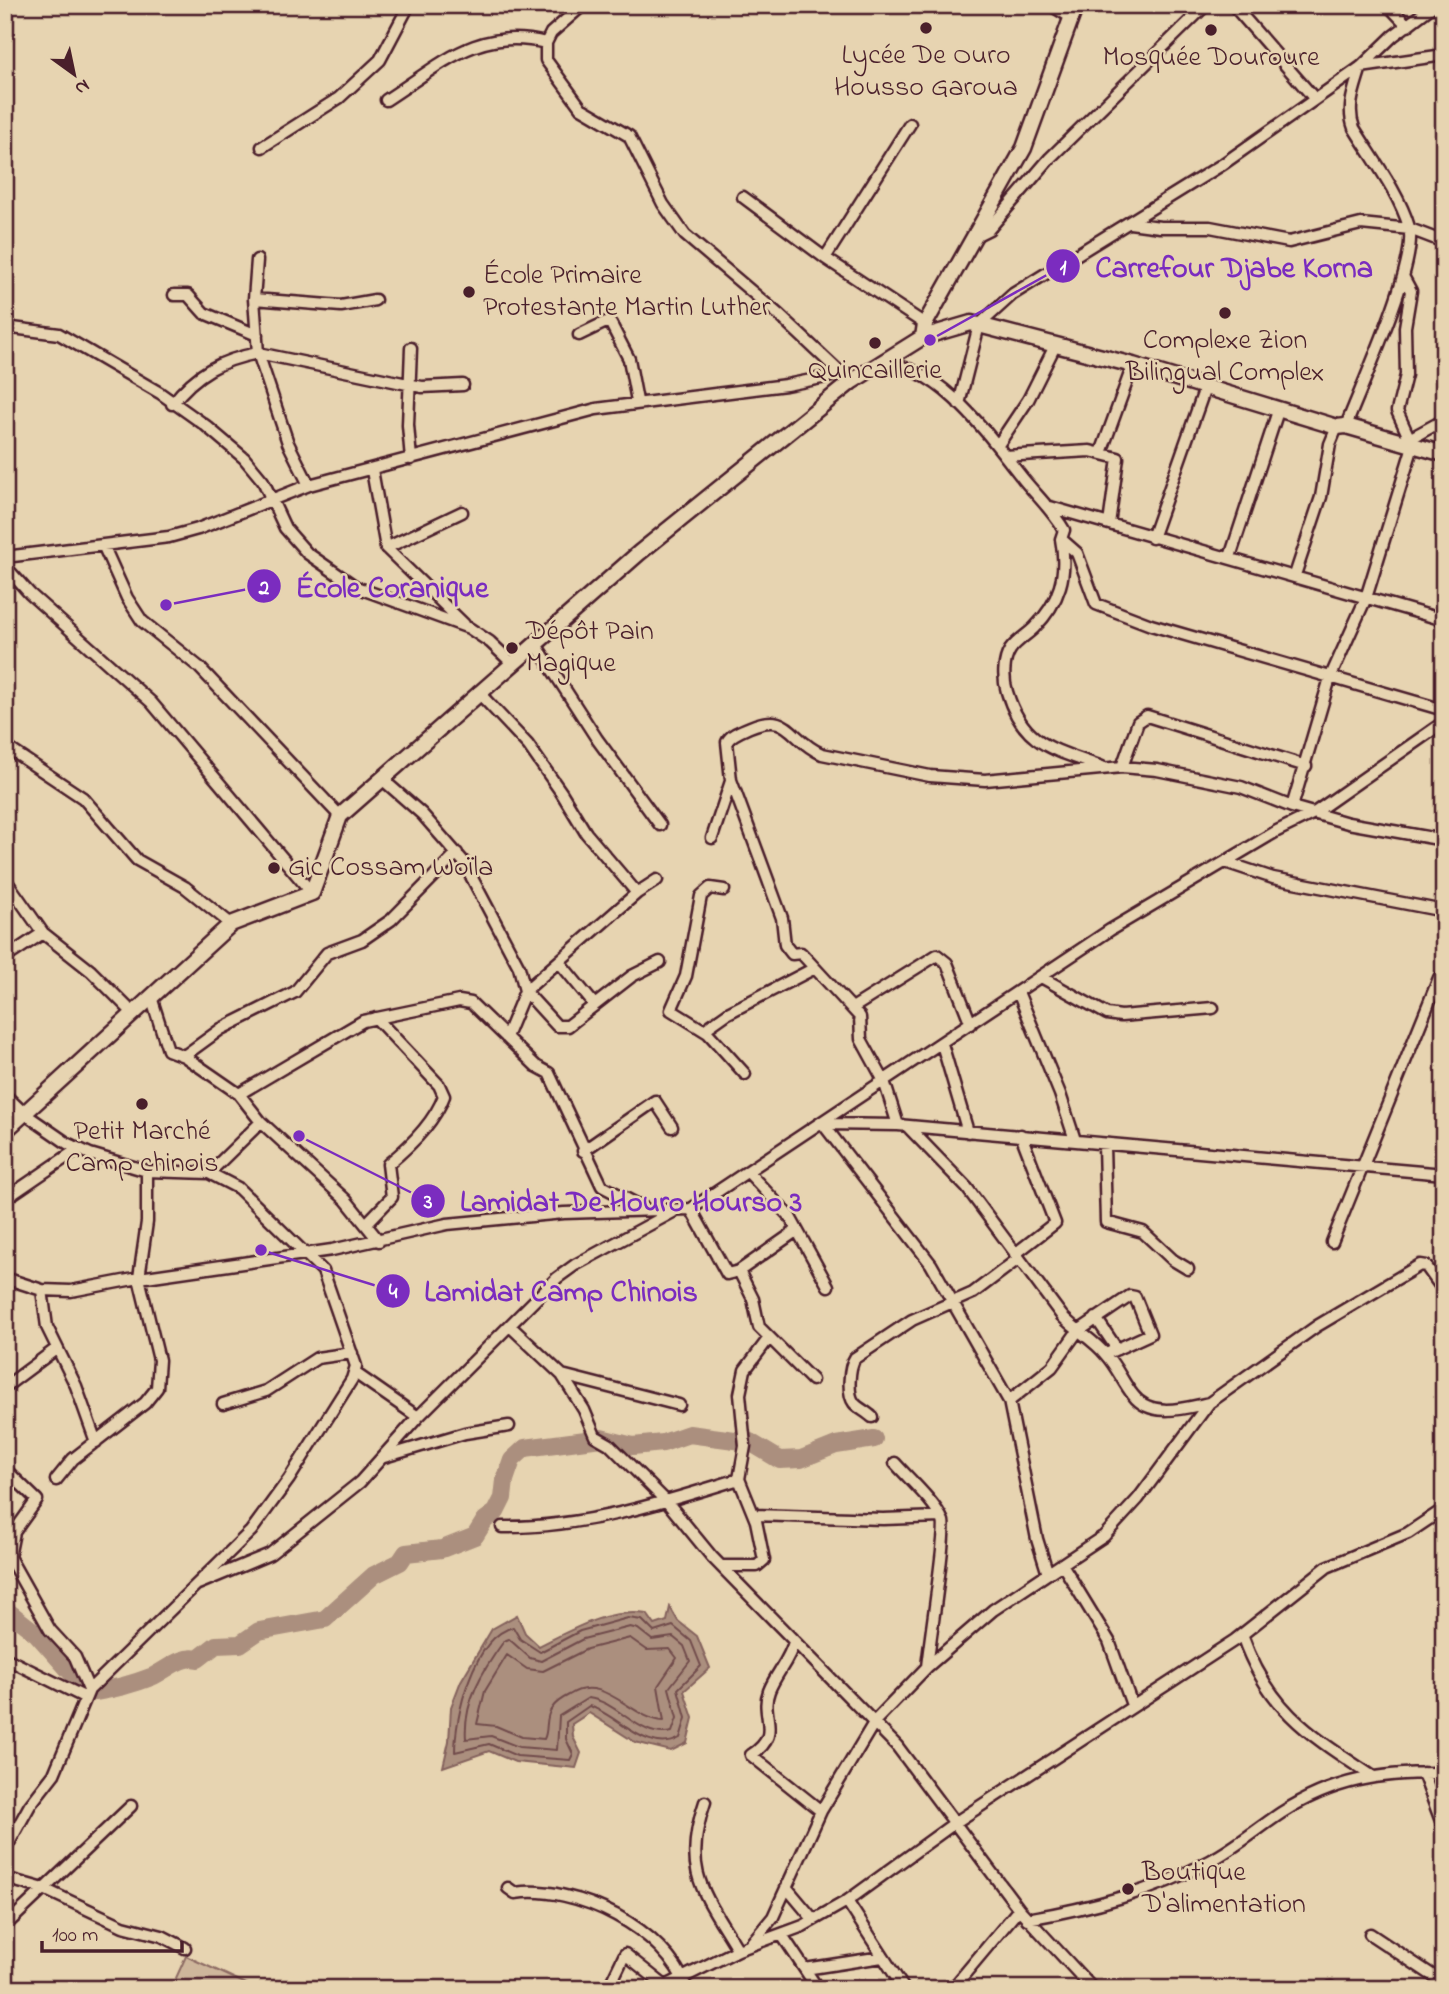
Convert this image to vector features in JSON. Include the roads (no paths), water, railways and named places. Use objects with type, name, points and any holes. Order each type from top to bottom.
[{"type":"main road","points":[[5,1131],[152,1000],[231,924],[312,892],[340,816],[478,692],[846,378],[877,364],[924,330],[1024,148],[1074,12]]},
{"type":"main road","points":[[924,330],[971,323],[1133,365],[1205,388],[1444,454]]},
{"type":"street","points":[[262,147],[297,122],[339,98],[380,60],[409,5]]},
{"type":"street","points":[[583,5],[551,33],[546,43],[546,60],[581,108],[629,136],[663,204],[685,235],[778,314],[846,378]]},
{"type":"street","points":[[1051,5],[1074,12]]},
{"type":"street","points":[[975,236],[989,229],[1050,158],[1206,5]]},
{"type":"street","points":[[1233,5],[1314,98]]},
{"type":"street","points":[[1388,5],[1408,26]]},
{"type":"street","points":[[959,404],[979,325],[1013,294],[1223,164],[1361,67],[1434,5]]},
{"type":"street","points":[[386,100],[484,41],[522,37],[546,43]]},
{"type":"street","points":[[1361,67],[1444,55]]},
{"type":"street","points":[[1295,575],[1321,496],[1330,444],[1342,427],[1404,278],[1412,242],[1410,229],[1349,115],[1361,67]]},
{"type":"street","points":[[825,258],[910,124]]},
{"type":"street","points":[[743,197],[924,330]]},
{"type":"street","points":[[1130,223],[1160,227],[1210,227],[1289,242],[1361,224],[1410,229],[1444,242]]},
{"type":"street","points":[[257,260],[254,299],[258,353],[288,443],[309,485]]},
{"type":"street","points":[[1404,278],[1411,291],[1405,327],[1406,375],[1397,411],[1413,446]]},
{"type":"street","points":[[174,295],[188,295],[204,313],[257,335]]},
{"type":"street","points":[[254,299],[341,306],[375,300]]},
{"type":"street","points":[[579,335],[606,322],[611,324],[629,359],[636,401]]},
{"type":"street","points":[[5,327],[59,334],[160,393],[224,440],[254,470],[291,537],[307,553],[345,581],[469,628]]},
{"type":"street","points":[[998,445],[1028,400],[1055,346]]},
{"type":"street","points":[[411,348],[411,459]]},
{"type":"street","points":[[172,404],[205,370],[234,358],[258,353],[422,387],[463,385]]},
{"type":"street","points":[[877,364],[910,369],[959,404],[998,445],[1050,508],[1064,530],[1061,539],[1065,563],[1062,580],[1041,621],[1011,648],[1007,657],[1005,685],[1019,724],[1030,736],[1041,744],[1109,769]]},
{"type":"street","points":[[1101,453],[1133,365]]},
{"type":"street","points":[[5,557],[104,547],[198,529],[309,485],[555,419],[636,401],[846,378]]},
{"type":"street","points":[[1152,538],[1205,388]]},
{"type":"street","points":[[1230,557],[1279,408]]},
{"type":"street","points":[[1292,807],[1330,678],[1366,598],[1413,446],[1410,438],[1444,420]]},
{"type":"street","points":[[1005,456],[1090,451],[1118,458],[1108,524]]},
{"type":"street","points":[[372,470],[386,548],[469,628],[490,642],[512,663]]},
{"type":"street","points":[[1050,508],[1295,575],[1444,620]]},
{"type":"street","points":[[386,548],[462,512]]},
{"type":"street","points":[[1061,539],[1077,552],[1092,597],[1103,608],[1444,710]]},
{"type":"street","points":[[104,547],[127,597],[142,621],[199,667],[340,816]]},
{"type":"street","points":[[5,566],[30,594],[151,702],[312,892]]},
{"type":"street","points":[[535,643],[597,739],[660,825]]},
{"type":"street","points":[[478,692],[528,746],[561,792],[586,834],[637,893]]},
{"type":"street","points":[[1122,767],[1138,722],[1147,716],[1306,766]]},
{"type":"street","points":[[898,1125],[884,1081],[861,1039],[861,1022],[854,1007],[813,969],[801,953],[792,954],[785,946],[782,918],[731,780],[729,738],[773,720],[778,721],[811,749],[822,754],[930,776],[1008,779],[1122,767],[1157,770],[1241,787],[1314,813],[1444,840]]},
{"type":"street","points":[[5,1278],[42,1290],[85,1290],[139,1278],[379,1241],[447,1223],[553,1214],[691,1209],[823,1124],[1110,930],[1277,831],[1314,813],[1444,722]]},
{"type":"street","points":[[5,746],[83,798],[137,860],[185,887],[231,924]]},
{"type":"street","points":[[382,779],[422,814],[457,853],[488,905],[519,967],[525,991],[557,1026],[563,1028],[593,1003],[639,972],[660,962]]},
{"type":"street","points":[[712,838],[731,780]]},
{"type":"street","points":[[184,1056],[221,1029],[295,992],[327,953],[362,940],[391,919],[457,853]]},
{"type":"street","points":[[1225,862],[1273,878],[1444,911]]},
{"type":"street","points":[[5,879],[43,933],[91,971],[134,1014]]},
{"type":"street","points":[[506,1037],[525,991],[637,893],[657,880]]},
{"type":"street","points":[[724,890],[710,888],[701,896],[686,976],[671,1010],[704,1030],[745,1074]]},
{"type":"street","points":[[5,958],[43,933]]},
{"type":"street","points":[[854,1007],[937,955],[947,963],[971,1024]]},
{"type":"street","points":[[560,963],[593,1003]]},
{"type":"street","points":[[704,1030],[728,1013],[813,969]]},
{"type":"street","points":[[1332,1242],[1364,1169],[1439,978],[1444,977]]},
{"type":"street","points":[[1041,978],[1107,1014],[1132,1016],[1213,1008]]},
{"type":"street","points":[[1018,992],[1060,1094],[1075,1140]]},
{"type":"street","points":[[152,1000],[168,1050],[184,1056],[239,1094],[261,1122],[367,1223],[379,1241]]},
{"type":"street","points":[[239,1094],[321,1048],[351,1026],[376,1018],[471,1003],[536,1066],[549,1073],[572,1119],[583,1151],[608,1191],[649,1210]]},
{"type":"street","points":[[367,1223],[392,1197],[388,1164],[403,1152],[430,1120],[444,1096],[439,1085],[376,1018]]},
{"type":"street","points":[[942,1044],[968,1132]]},
{"type":"street","points":[[5,1095],[25,1114],[78,1149],[147,1171],[209,1173],[238,1188],[327,1277],[352,1353],[355,1373],[289,1479],[257,1523],[87,1694]]},
{"type":"street","points":[[583,1151],[655,1101],[672,1127]]},
{"type":"street","points":[[209,1173],[261,1122]]},
{"type":"street","points":[[823,1124],[898,1125],[1227,1153],[1364,1169],[1444,1174]]},
{"type":"street","points":[[823,1124],[911,1235],[1009,1401],[1037,1539],[1047,1571]]},
{"type":"street","points":[[909,1128],[967,1188],[1016,1257],[1076,1332],[1106,1354],[1141,1404],[1177,1410],[1209,1403]]},
{"type":"street","points":[[872,1417],[852,1401],[850,1396],[852,1363],[855,1358],[912,1320],[973,1293],[1055,1223],[1021,1135]]},
{"type":"street","points":[[1104,1144],[1106,1222],[1143,1232],[1188,1269]]},
{"type":"street","points":[[5,1199],[78,1149]]},
{"type":"street","points":[[56,1480],[73,1459],[145,1403],[160,1379],[159,1360],[139,1278],[147,1222],[147,1171]]},
{"type":"street","points":[[748,1172],[790,1217],[828,1286]]},
{"type":"street","points":[[691,1209],[727,1274],[739,1271],[796,1231]]},
{"type":"street","points":[[193,1586],[261,1559],[278,1549],[360,1482],[418,1417],[565,1271],[674,1211]]},
{"type":"street","points":[[749,1946],[766,1929],[788,1888],[821,1811],[875,1721],[927,1667],[993,1610],[1047,1571],[1096,1543],[1119,1521],[1209,1403],[1317,1326],[1420,1265],[1426,1266],[1444,1291]]},
{"type":"street","points":[[739,1271],[753,1299],[759,1327],[812,1380]]},
{"type":"street","points":[[42,1290],[44,1317],[56,1349],[76,1386],[96,1441]]},
{"type":"street","points":[[1009,1401],[1052,1367],[1076,1332],[1130,1296],[1135,1297],[1150,1334],[1106,1354]]},
{"type":"street","points":[[1096,1318],[1117,1349]]},
{"type":"street","points":[[510,1326],[562,1375],[584,1410],[596,1436],[609,1444],[667,1502],[722,1566],[794,1642],[875,1721],[956,1822],[1027,1919],[1093,1989]]},
{"type":"street","points":[[722,1566],[762,1564],[764,1556],[754,1515],[739,1479],[745,1446],[740,1387],[745,1370],[769,1338]]},
{"type":"street","points":[[5,1387],[56,1349]]},
{"type":"street","points":[[223,1404],[266,1391],[317,1358],[352,1353]]},
{"type":"street","points":[[355,1373],[418,1417]]},
{"type":"street","points":[[562,1375],[679,1405]]},
{"type":"street","points":[[384,1458],[465,1433],[509,1426]]},
{"type":"street","points":[[895,1463],[941,1517],[946,1530],[937,1579],[927,1667]]},
{"type":"street","points":[[5,1469],[37,1500],[14,1532],[10,1561],[50,1630],[75,1657],[87,1694],[54,1774],[30,1805],[5,1850]]},
{"type":"street","points":[[502,1527],[569,1523],[667,1502],[739,1479]]},
{"type":"street","points":[[608,1989],[625,1954],[630,1954],[663,1987],[738,1950],[782,1935],[847,1901],[956,1822],[1242,1635],[1326,1567],[1408,1533],[1444,1509]]},
{"type":"street","points":[[754,1515],[883,1519],[941,1517]]},
{"type":"street","points":[[1062,1564],[1109,1641],[1132,1705]]},
{"type":"street","points":[[1242,1635],[1255,1668],[1289,1716],[1315,1739],[1372,1776]]},
{"type":"street","points":[[794,1642],[786,1665],[768,1694],[770,1727],[766,1742],[751,1755],[821,1811]]},
{"type":"street","points":[[5,1658],[87,1694]]},
{"type":"street","points":[[1423,1773],[1444,1829]]},
{"type":"street","points":[[1027,1919],[1123,1897],[1167,1881],[1217,1857],[1300,1802],[1343,1782],[1372,1776],[1444,1773]]},
{"type":"street","points":[[705,1802],[693,1858],[697,1881],[738,1950]]},
{"type":"street","points":[[5,1926],[131,1806]]},
{"type":"street","points":[[5,1878],[44,1889],[123,1926],[162,1936],[186,1948]]},
{"type":"street","points":[[508,1888],[516,1893],[546,1893],[615,1913],[646,1935],[683,1976],[687,1989]]},
{"type":"street","points":[[788,1888],[813,1919]]},
{"type":"street","points":[[847,1901],[904,1989]]},
{"type":"street","points":[[952,1989],[1020,1909]]},
{"type":"street","points":[[1370,1934],[1444,1983]]},
{"type":"street","points":[[782,1935],[818,1989]]},
{"type":"street","points":[[805,1969],[882,1956]]},
{"type":"water","points":[[670,1607],[678,1621],[697,1636],[710,1668],[684,1691],[693,1718],[687,1743],[671,1751],[635,1742],[589,1713],[572,1724],[573,1737],[581,1753],[576,1768],[515,1762],[489,1751],[443,1767],[449,1741],[451,1707],[461,1681],[492,1629],[517,1615],[525,1633],[539,1646],[591,1621],[618,1614],[647,1614],[655,1625],[667,1621]]},
{"type":"waterway","points":[[5,1609],[37,1634],[76,1678],[95,1692],[102,1691],[151,1677],[185,1659],[198,1659],[216,1645],[240,1644],[259,1631],[325,1619],[374,1575],[400,1562],[406,1553],[442,1549],[475,1536],[485,1520],[496,1512],[503,1498],[505,1480],[512,1460],[525,1448],[601,1438],[633,1446],[663,1443],[689,1434],[750,1442],[780,1460],[801,1459],[836,1445],[874,1439]]},
{"type":"place","name":"Lycée De Ouro Housso Garoua","points":[[926,28]]},
{"type":"place","name":"Mosquée Douroure","points":[[1211,30]]},
{"type":"place","name":"École Primaire Protestante Martin Luther","points":[[469,292]]},
{"type":"place","name":"Complexe Zion Bilingual Complex","points":[[1225,313]]},
{"type":"place","name":"Carrefour Djabe Korna","points":[[930,340]]},
{"type":"place","name":"Quincaillerie","points":[[875,343]]},
{"type":"place","name":"École Coranique","points":[[166,605]]},
{"type":"place","name":"Dépôt Pain Magique","points":[[512,648]]},
{"type":"place","name":"Gic Cossam Woïla","points":[[274,868]]},
{"type":"place","name":"Petit Marché Camp chinois","points":[[142,1104]]},
{"type":"place","name":"Lamidat De Houro Hourso 3","points":[[299,1136]]},
{"type":"place","name":"Lamidat Camp Chinois","points":[[261,1250]]},
{"type":"place","name":"Boutique D'alimentation","points":[[1128,1889]]}]
